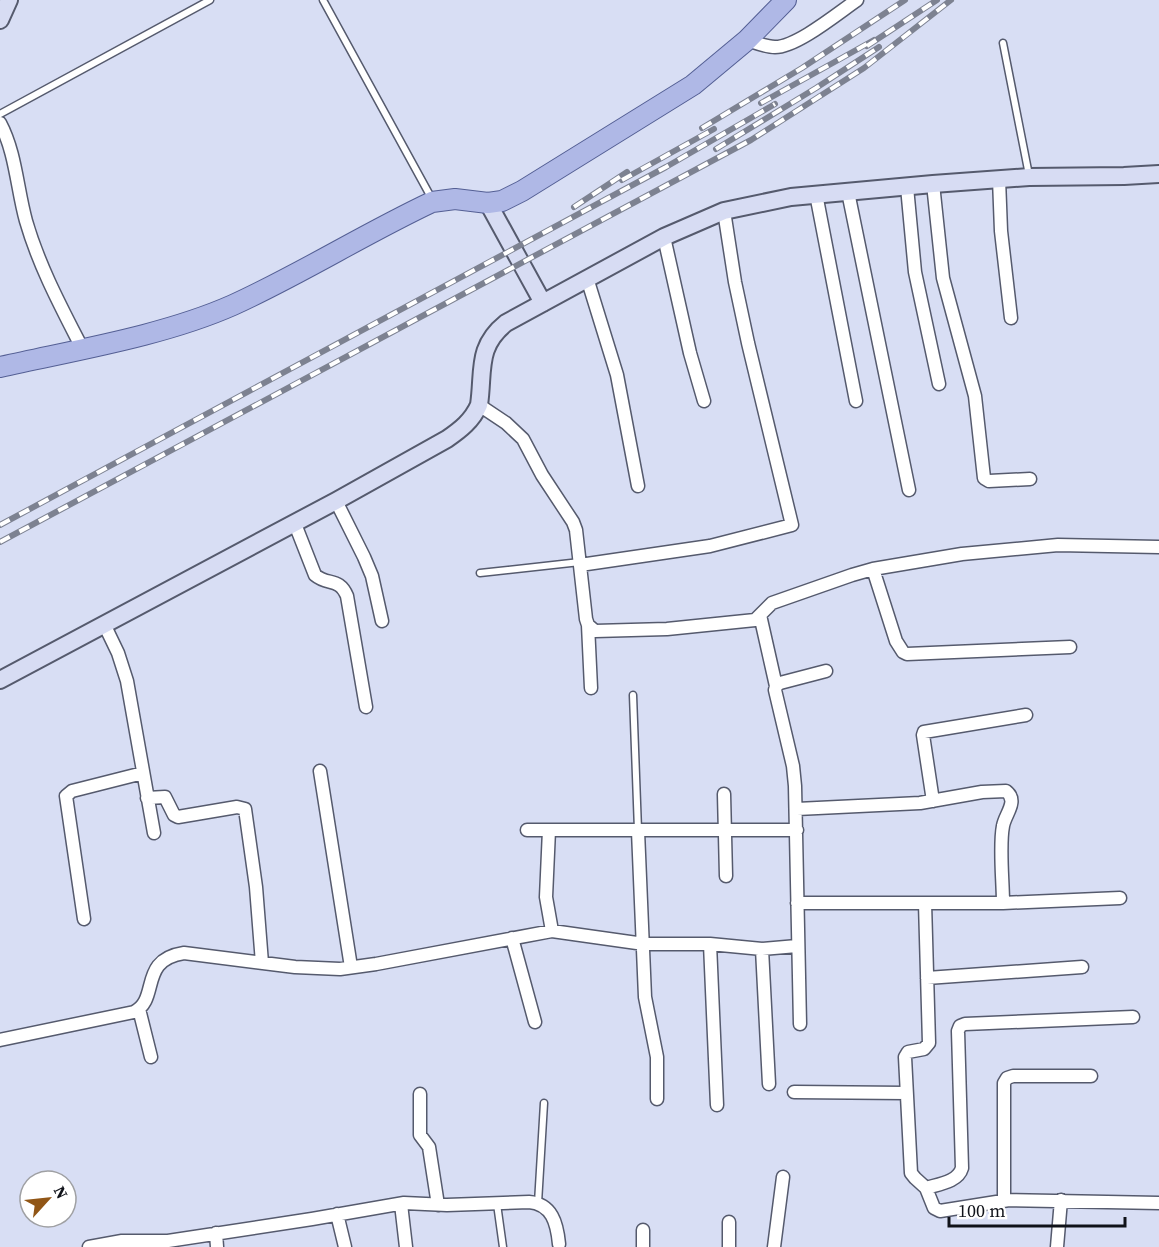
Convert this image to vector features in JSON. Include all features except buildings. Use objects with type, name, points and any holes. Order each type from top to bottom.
[{"type":"main road","points":[[0,367],[171,326],[232,305],[408,213],[434,202],[455,199],[488,203],[502,201],[556,171],[693,85],[747,40],[786,0]]},
{"type":"street","points":[[0,20],[9,0]]},
{"type":"street","points":[[747,40],[773,47],[786,45],[857,0]]},
{"type":"street","points":[[0,123],[11,150],[27,222],[39,257],[53,292],[82,348]]},
{"type":"street","points":[[0,680],[295,524],[447,440],[469,421],[479,405],[485,349],[491,338],[506,323],[664,237],[724,211],[791,196],[1029,177],[1159,174]]},
{"type":"street","points":[[999,179],[1001,231],[1011,318]]},
{"type":"street","points":[[933,184],[943,278],[975,396],[984,478],[989,481],[1030,479]]},
{"type":"street","points":[[907,187],[915,272],[939,384]]},
{"type":"street","points":[[848,192],[909,490]]},
{"type":"street","points":[[816,194],[856,400]]},
{"type":"street","points":[[488,203],[543,303]]},
{"type":"street","points":[[580,564],[710,546],[792,525],[748,344],[724,211]]},
{"type":"street","points":[[664,237],[690,353],[704,400]]},
{"type":"street","points":[[587,278],[617,375],[638,486]]},
{"type":"street","points":[[479,405],[511,427],[526,444],[542,475],[575,526],[588,625],[591,688]]},
{"type":"street","points":[[336,501],[368,566],[376,590],[382,621]]},
{"type":"street","points":[[295,524],[315,575],[339,584],[347,596],[366,707]]},
{"type":"street","points":[[588,625],[595,630],[602,631],[667,629],[757,619],[767,606],[774,602],[873,569],[962,554],[1027,547],[1159,547]]},
{"type":"street","points":[[873,569],[896,641],[903,652],[908,654],[1070,647]]},
{"type":"street","points":[[760,615],[793,766],[797,808],[797,946],[800,1024]]},
{"type":"street","points":[[105,626],[118,653],[127,681],[154,833]]},
{"type":"street","points":[[776,686],[826,671]]},
{"type":"street","points":[[933,801],[924,732],[1026,715]]},
{"type":"street","points":[[320,771],[351,968]]},
{"type":"street","points":[[84,919],[66,796],[72,791],[143,774]]},
{"type":"street","points":[[797,808],[933,801],[1002,790],[1011,795],[1012,802],[1002,830],[1003,903]]},
{"type":"street","points":[[724,795],[726,876]]},
{"type":"street","points":[[147,798],[165,797],[174,815],[178,817],[237,807],[245,809],[256,887],[262,963]]},
{"type":"street","points":[[527,830],[797,830]]},
{"type":"street","points":[[549,830],[546,897],[552,931]]},
{"type":"street","points":[[638,831],[645,997],[657,1057],[657,1099]]},
{"type":"street","points":[[797,903],[1003,903],[1120,898]]},
{"type":"street","points":[[925,903],[928,1043],[924,1049],[911,1051],[905,1055],[906,1093],[911,1173],[926,1188],[934,1208],[937,1211],[1004,1200],[1159,1203]]},
{"type":"street","points":[[0,1040],[126,1015],[139,1009],[145,1002],[155,970],[175,954],[202,954],[295,967],[351,968],[552,931],[644,944],[710,944],[762,949],[797,946]]},
{"type":"street","points":[[512,938],[535,1022]]},
{"type":"street","points":[[710,944],[717,1105]]},
{"type":"street","points":[[762,949],[769,1084]]},
{"type":"street","points":[[927,978],[1082,967]]},
{"type":"street","points":[[139,1009],[151,1057]]},
{"type":"street","points":[[926,1188],[955,1179],[961,1173],[958,1031],[960,1026],[1133,1017]]},
{"type":"street","points":[[1004,1200],[1004,1083],[1006,1078],[1013,1076],[1091,1076]]},
{"type":"street","points":[[794,1092],[906,1093]]},
{"type":"street","points":[[420,1094],[420,1135],[429,1147],[438,1205]]},
{"type":"street","points":[[774,1247],[783,1177]]},
{"type":"street","points":[[1057,1247],[1061,1200]]},
{"type":"street","points":[[401,1203],[406,1247]]},
{"type":"street","points":[[89,1247],[122,1241],[141,1245],[401,1203],[438,1205],[538,1203],[552,1214],[558,1227],[559,1244]]},
{"type":"street","points":[[337,1214],[345,1247]]},
{"type":"street","points":[[729,1222],[729,1247]]},
{"type":"street","points":[[643,1230],[643,1247]]},
{"type":"street","points":[[216,1233],[218,1247]]},
{"type":"lane","points":[[0,114],[210,0]]},
{"type":"lane","points":[[323,0],[434,202]]},
{"type":"lane","points":[[1004,44],[1029,177]]},
{"type":"lane","points":[[480,573],[580,564]]},
{"type":"lane","points":[[633,695],[638,831]]},
{"type":"lane","points":[[538,1203],[544,1103]]},
{"type":"lane","points":[[497,1204],[503,1247]]},
{"type":"railway","points":[[702,128],[802,68],[905,0]]},
{"type":"railway","points":[[867,46],[937,0]]},
{"type":"railway","points":[[0,542],[751,140],[864,68],[951,0]]},
{"type":"railway","points":[[761,103],[874,40]]},
{"type":"railway","points":[[716,149],[879,47]]},
{"type":"railway","points":[[0,525],[666,167],[775,104]]},
{"type":"railway","points":[[622,180],[714,129]]},
{"type":"railway","points":[[574,207],[627,172]]}]
